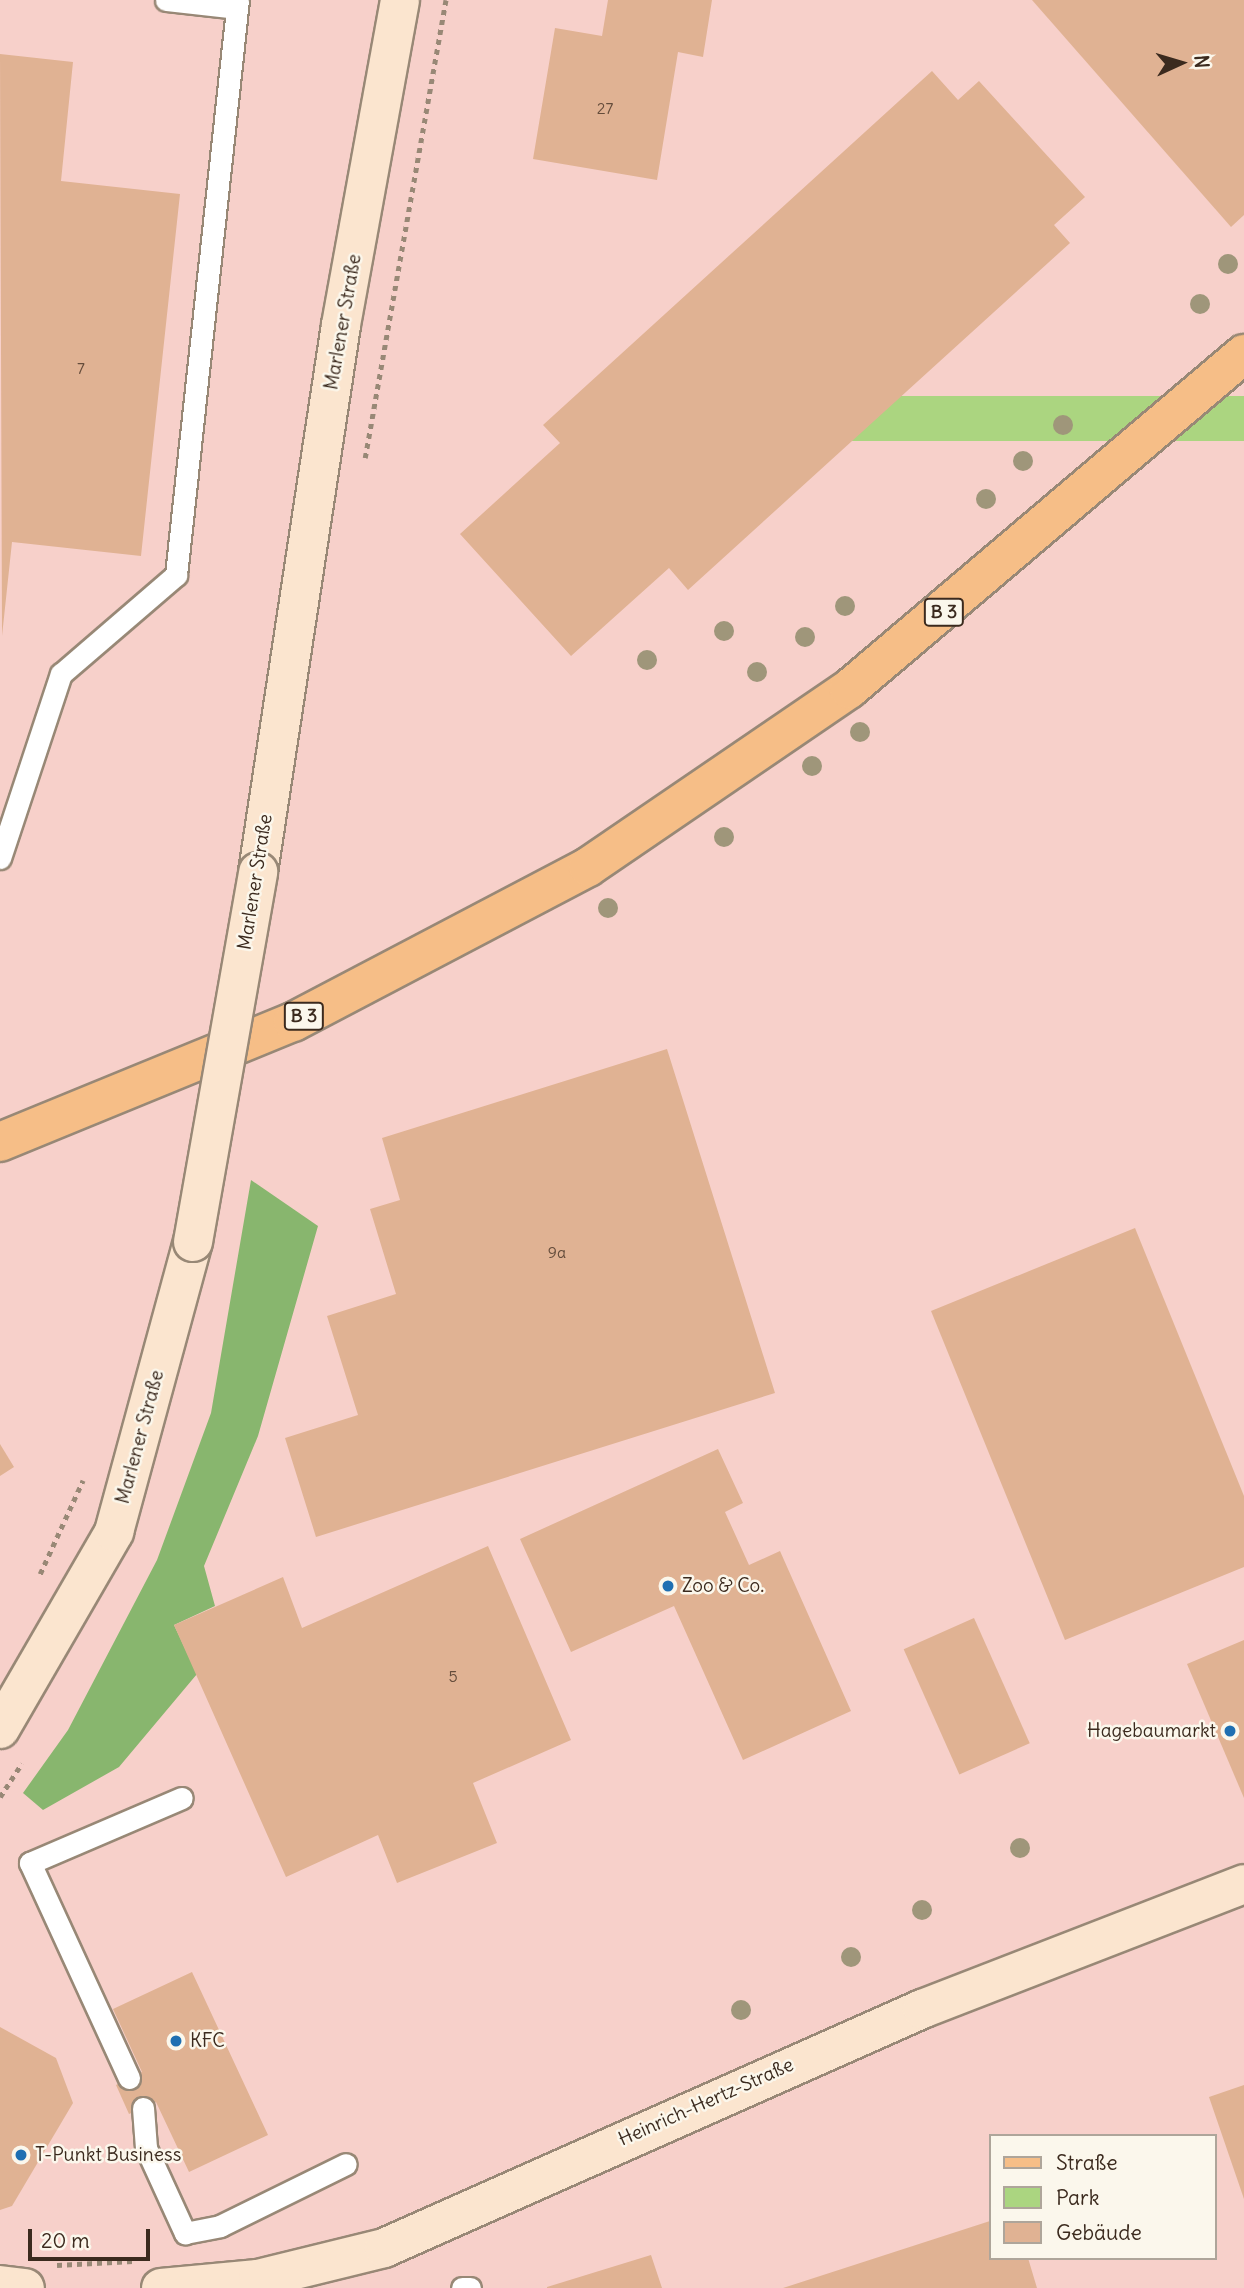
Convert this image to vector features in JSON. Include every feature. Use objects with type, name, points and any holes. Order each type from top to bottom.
[{"type":"main road","name":"B 3","points":[[3,1140],[293,1022],[588,867],[849,689],[1244,354]]},
{"type":"street","name":"Marlener Straße","points":[[0,1729],[114,1532],[193,1242],[258,872],[341,325],[400,0]]},
{"type":"street","name":"Heinrich-Hertz-Straße","points":[[161,2288],[258,2279],[384,2248],[922,2009],[1244,1884]]},
{"type":"street","points":[[0,2285],[25,2288]]},
{"type":"lane","points":[[0,858],[61,674],[176,575],[237,4],[166,0]]},
{"type":"lane","points":[[129,2078],[30,1863],[182,1798]]},
{"type":"lane","points":[[143,2108],[146,2148],[185,2233],[220,2226],[346,2164]]},
{"type":"lane","points":[[462,2288],[470,2288]]},
{"type":"path","points":[[365,461],[446,0]]},
{"type":"shaded area","points":[[0,0],[1244,0],[1244,2288],[0,2288]]},
{"type":"green space","points":[[790,396],[1244,396],[1244,441],[790,441]]},
{"type":"green space","points":[[251,1180],[318,1226],[258,1436],[204,1566],[215,1606],[174,1625],[197,1674],[119,1767],[43,1810],[23,1793],[68,1730],[157,1560],[211,1413]]},
{"type":"building","points":[[608,0],[712,0],[703,57],[678,52],[657,180],[533,159],[555,28],[602,36]]},
{"type":"building","points":[[1032,0],[1244,0],[1244,215],[1231,227]]},
{"type":"building","points":[[0,54],[73,62],[61,181],[180,194],[141,556],[12,542],[2,636]]},
{"type":"building","points":[[932,71],[958,100],[979,81],[1085,197],[1054,225],[1070,243],[688,590],[669,568],[571,656],[460,534],[560,443],[543,425]]},
{"type":"building","points":[[667,1049],[775,1393],[316,1537],[285,1438],[358,1415],[327,1316],[396,1294],[370,1209],[400,1200],[382,1138]]},
{"type":"building","points":[[1135,1228],[1244,1496],[1244,1567],[1065,1640],[931,1311]]},
{"type":"building","points":[[0,1444],[14,1467],[0,1476]]},
{"type":"building","name":"Zoo & Co.","points":[[718,1449],[743,1503],[725,1512],[749,1565],[780,1551],[851,1711],[743,1760],[674,1606],[571,1652],[520,1539]]},
{"type":"building","points":[[488,1546],[571,1740],[473,1783],[497,1843],[397,1883],[378,1835],[286,1877],[174,1625],[283,1577],[302,1628]]},
{"type":"building","points":[[974,1618],[1030,1743],[959,1774],[904,1649]]},
{"type":"building","name":"Hagebaumarkt","points":[[1244,1640],[1244,1798],[1187,1664]]},
{"type":"building","name":"KFC","points":[[192,1972],[268,2135],[189,2172],[156,2102],[129,2114],[116,2085],[142,2072],[113,2009]]},
{"type":"building","name":"T-Punkt Business","points":[[0,2027],[56,2058],[73,2103],[12,2206],[0,2210]]},
{"type":"building","points":[[1244,2085],[1244,2199],[1209,2097]]},
{"type":"building","points":[[988,2222],[988,2260],[1029,2260],[1037,2288],[783,2288]]},
{"type":"building","points":[[651,2255],[662,2288],[547,2288],[547,2287]]},
{"type":"place","name":"Zoo & Co.","points":[[668,1586]]},
{"type":"place","name":"Hagebaumarkt","points":[[1230,1731]]},
{"type":"place","name":"KFC","points":[[176,2041]]},
{"type":"place","name":"T-Punkt Business","points":[[21,2155]]}]
